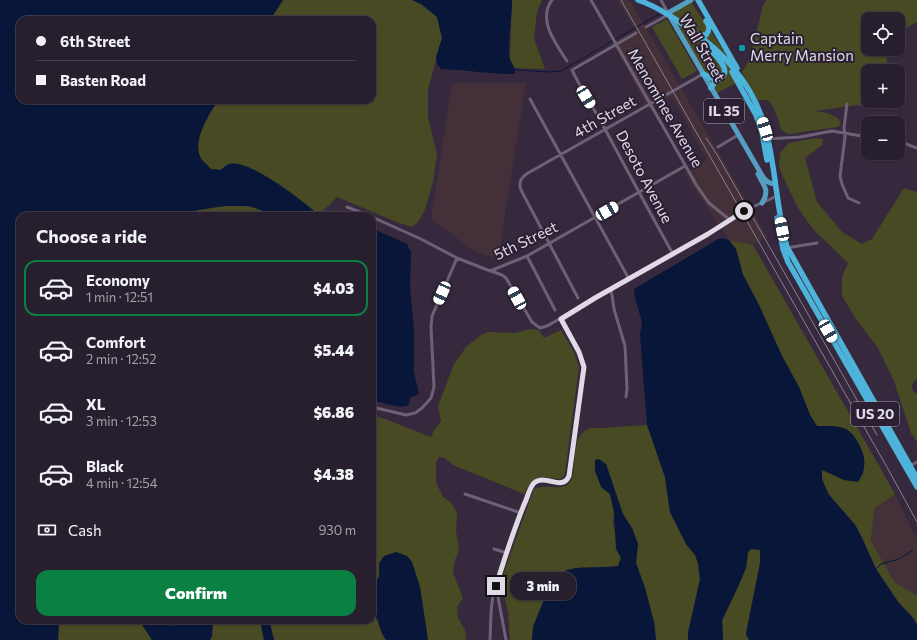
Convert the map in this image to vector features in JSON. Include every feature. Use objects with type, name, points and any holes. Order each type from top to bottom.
[{"type":"highway","name":"US 20","points":[[638,0],[660,9],[700,35],[718,50],[729,62],[749,92],[762,118],[775,197],[788,262],[908,467],[917,487]]},
{"type":"highway","points":[[692,0],[709,26],[709,30],[706,35],[700,35]]},
{"type":"highway","points":[[698,0],[738,69],[749,92]]},
{"type":"highway","name":"US 20","points":[[692,30],[724,62],[738,82],[756,115],[765,140]]},
{"type":"highway","points":[[709,48],[725,69],[722,77],[716,80],[711,88]]},
{"type":"highway","points":[[703,74],[716,80]]},
{"type":"highway","name":"US 20","points":[[908,467],[917,478]]},
{"type":"main road","points":[[668,13],[692,0]]},
{"type":"main road","name":"Wall Street","points":[[668,13],[755,164],[765,179],[774,184]]},
{"type":"main road","points":[[755,164],[755,170],[766,190],[762,203]]},
{"type":"street","points":[[552,0],[547,12],[548,23],[552,35],[567,61]]},
{"type":"street","name":"Menominee Avenue","points":[[591,0],[685,166],[707,201],[730,220]]},
{"type":"street","name":"Wall Street","points":[[661,0],[668,13]]},
{"type":"street","points":[[646,27],[666,16],[668,13]]},
{"type":"street","points":[[616,43],[636,33]]},
{"type":"street","name":"Desoto Avenue","points":[[616,43],[572,70],[638,193],[673,254]]},
{"type":"street","name":"4th Street","points":[[549,243],[521,190],[520,182],[523,177],[703,74]]},
{"type":"street","points":[[530,99],[630,279]]},
{"type":"street","points":[[847,104],[841,180],[848,198],[859,203]]},
{"type":"street","points":[[765,140],[800,137],[832,131],[861,136]]},
{"type":"street","points":[[718,147],[738,135]]},
{"type":"street","points":[[905,144],[917,148]]},
{"type":"street","name":"5th Street","points":[[376,218],[421,239],[457,258],[490,271],[527,256],[685,166]]},
{"type":"street","points":[[490,271],[504,276],[530,319],[536,326],[544,328],[746,210],[775,197]]},
{"type":"street","name":"5th Street","points":[[347,207],[360,212]]},
{"type":"street","points":[[549,243],[578,298]]},
{"type":"street","points":[[785,248],[817,243]]},
{"type":"street","points":[[527,256],[556,310]]},
{"type":"street","points":[[376,408],[410,415],[422,408],[431,398],[434,387],[430,327],[432,316],[457,258]]},
{"type":"street","points":[[611,289],[614,309],[625,346],[626,397]]},
{"type":"street","points":[[490,640],[493,595],[520,513],[530,490],[534,482],[543,480],[560,483],[566,481],[570,473],[584,367],[579,352],[561,319]]},
{"type":"street","points":[[908,467],[917,462]]},
{"type":"street","points":[[466,494],[520,513]]},
{"type":"street","points":[[494,548],[507,553]]},
{"type":"street","points":[[496,586],[506,640]]},
{"type":"shaded area","points":[[617,0],[626,0],[631,2],[767,236],[753,245],[729,240],[685,174],[707,160],[673,98],[649,109],[612,43],[635,30]]},
{"type":"shaded area","points":[[452,83],[526,83],[499,260],[474,251],[431,219]]},
{"type":"shaded area","points":[[895,494],[917,540],[917,595],[895,583],[871,541],[874,509]]},
{"type":"green space","points":[[283,0],[412,0],[421,4],[437,17],[442,38],[428,89],[428,118],[437,154],[433,182],[425,210],[418,222],[412,227],[337,197],[322,212],[315,212],[276,183],[249,168],[238,164],[229,164],[221,170],[211,169],[202,160],[198,146],[199,138],[202,129],[216,104],[376,104],[376,16],[273,16]]},
{"type":"green space","points":[[512,0],[542,0],[537,12],[534,39],[545,69],[515,68],[510,61]]},
{"type":"green space","points":[[767,0],[917,0],[917,22],[905,29],[905,12],[861,12],[861,56],[886,56],[888,64],[861,64],[861,106],[815,111],[827,113],[838,118],[841,123],[838,127],[789,134],[782,131],[776,113],[769,102],[766,100],[756,101],[742,72],[750,59],[763,5]]},
{"type":"green space","points":[[691,2],[728,57],[736,83],[715,94],[669,12]]},
{"type":"green space","points":[[667,19],[697,71],[682,79],[652,27]]},
{"type":"green space","points":[[881,108],[897,108],[897,110]]},
{"type":"green space","points":[[815,138],[823,139],[822,145],[805,158],[817,202],[842,232],[862,244],[872,239],[904,188],[917,192],[917,379],[914,381],[912,386],[913,391],[917,394],[917,442],[911,433],[894,381],[878,348],[856,319],[842,296],[842,277],[848,263],[813,229],[798,208],[779,167],[780,153],[789,143]]},
{"type":"green space","points":[[224,206],[242,206],[259,209],[265,212],[193,212]]},
{"type":"green space","points":[[729,240],[753,245],[895,494],[874,509],[871,541],[895,583],[917,595],[917,625],[885,584],[874,566],[856,526],[829,494],[825,487],[821,470],[863,475],[864,458],[858,442],[846,429],[817,426],[810,415],[799,387],[782,356],[743,274],[736,249]]},
{"type":"green space","points":[[530,329],[539,330],[544,338],[561,330],[574,352],[579,367],[565,473],[560,479],[542,477],[535,479],[524,494],[453,465],[445,458],[439,457],[436,462],[436,482],[443,497],[451,502],[457,513],[456,531],[459,550],[455,560],[453,573],[463,598],[457,607],[458,618],[465,630],[466,640],[428,640],[420,587],[379,563],[379,577],[376,581],[376,416],[431,437],[441,421],[438,406],[454,364],[466,347],[481,335],[488,332],[515,333]]},
{"type":"green space","points":[[647,425],[665,477],[670,512],[686,544],[695,555],[698,563],[700,579],[688,633],[688,640],[656,640],[654,622],[645,588],[636,563],[638,544],[632,528],[623,515],[606,464],[601,487],[610,494],[614,512],[613,524],[621,558],[618,566],[574,568],[543,602],[533,627],[532,640],[510,640],[508,612],[502,585],[505,569],[534,489],[567,485],[573,474],[578,440],[588,429]]},
{"type":"green space","points":[[751,549],[760,550],[760,563],[746,634],[749,640],[723,640],[722,621],[746,568],[748,552]]},
{"type":"green space","points":[[376,619],[386,640],[274,640],[270,624],[376,624]]},
{"type":"green space","points":[[59,624],[142,624],[152,640],[58,640]]},
{"type":"green space","points":[[213,624],[261,624],[264,640],[210,640],[212,636]]},
{"type":"water","points":[[0,0],[283,0],[273,16],[16,16],[16,104],[216,104],[202,129],[199,138],[198,146],[202,160],[211,169],[221,170],[229,164],[238,164],[249,168],[276,182],[315,212],[265,212],[250,206],[224,206],[193,212],[16,212],[16,624],[59,624],[58,640],[0,640]]},
{"type":"water","points":[[412,0],[512,0],[509,54],[515,74],[441,69],[437,64],[436,57],[442,38],[437,17],[421,4]]},
{"type":"water","points":[[376,230],[407,244],[411,252],[410,287],[414,329],[414,372],[419,394],[410,398],[409,405],[401,407],[376,401]]},
{"type":"water","points":[[720,238],[729,240],[736,249],[743,275],[759,305],[782,356],[799,387],[810,415],[817,426],[835,426],[846,429],[853,435],[861,448],[864,458],[864,467],[858,482],[844,480],[822,470],[822,479],[828,494],[855,525],[876,569],[899,603],[914,619],[917,625],[917,640],[749,640],[746,634],[760,563],[760,550],[751,549],[748,552],[746,568],[722,620],[723,640],[688,640],[688,633],[700,579],[698,563],[695,555],[686,544],[670,512],[665,477],[647,425],[640,335],[642,322],[634,289]]},
{"type":"water","points":[[599,459],[606,464],[623,514],[632,528],[638,544],[636,563],[645,588],[654,622],[656,640],[532,640],[533,627],[543,602],[555,589],[557,574],[579,568],[618,566],[621,558],[616,549],[614,512],[610,494],[601,487],[595,471],[595,460]]},
{"type":"water","points":[[396,552],[407,556],[412,562],[420,587],[428,640],[386,640],[382,634],[376,616],[376,581],[379,577],[379,563],[384,556]]},
{"type":"water","points":[[142,624],[164,624],[173,626],[174,624],[213,624],[212,636],[210,640],[152,640]]},
{"type":"water","points":[[261,624],[270,624],[274,640],[264,640]]},
{"type":"waterway","points":[[516,70],[549,72],[561,71],[659,14]]},
{"type":"waterway","points":[[876,569],[881,564],[899,559],[913,550]]},
{"type":"railway","points":[[621,0],[917,522]]},
{"type":"railway","points":[[706,138],[877,435]]},
{"type":"place","name":"Captain Merry Mansion","points":[[742,48]]},
{"type":"route","points":[[496,586],[520,513],[532,484],[543,480],[563,483],[569,476],[584,367],[582,358],[561,319],[708,234],[744,211]]}]
